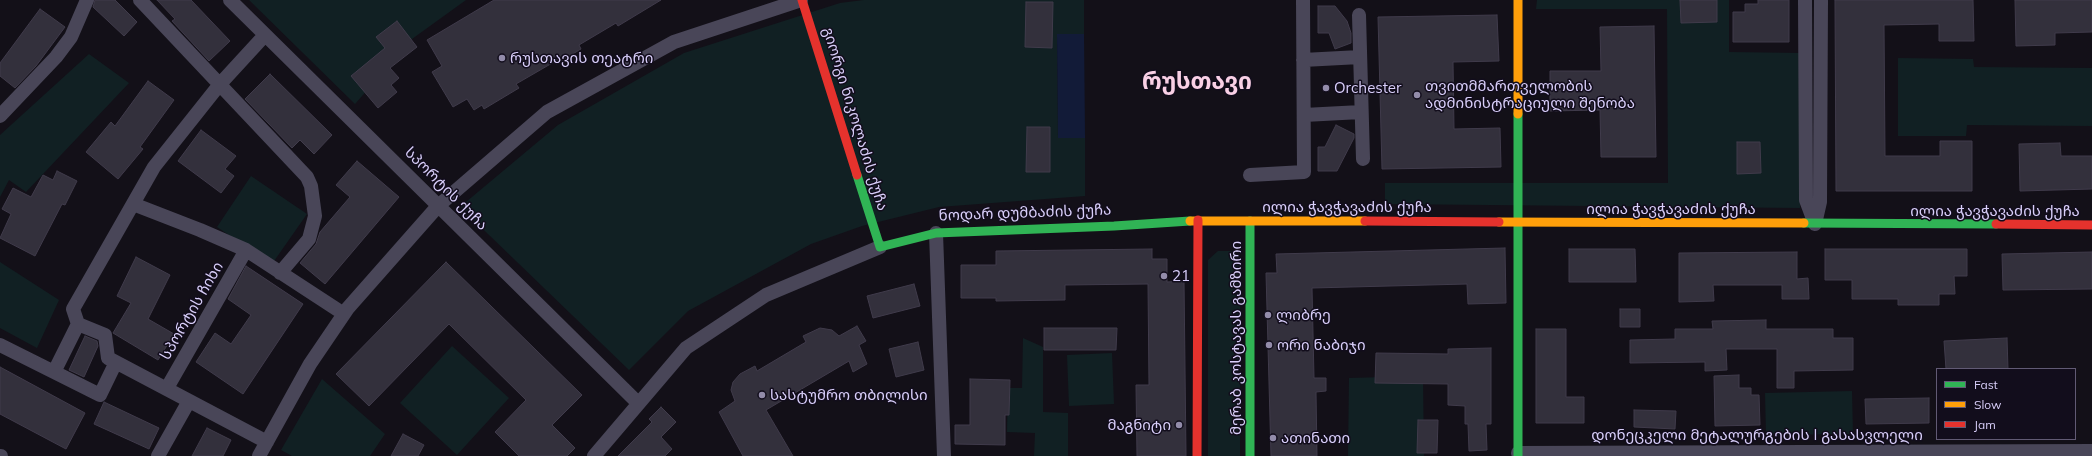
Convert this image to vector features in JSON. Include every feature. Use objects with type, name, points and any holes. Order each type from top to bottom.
[{"type":"street","points":[[0,116],[56,57],[70,37],[86,0]]},
{"type":"street","points":[[140,0],[307,176],[311,186],[315,216],[309,239],[280,272]]},
{"type":"street","name":"სპორტის ქუჩა","points":[[230,0],[638,403]]},
{"type":"street","points":[[259,456],[310,364],[344,314],[438,206],[547,112],[674,42],[802,0]]},
{"type":"street","name":"გიორგი ნიკოლაძის ქუჩა","points":[[802,0],[880,247]]},
{"type":"street","points":[[1250,175],[1304,172],[1303,0]]},
{"type":"street","points":[[1518,0],[1518,455]]},
{"type":"street","points":[[1805,0],[1806,200],[1815,224]]},
{"type":"street","points":[[1815,224],[1820,202],[1821,0]]},
{"type":"street","points":[[1359,15],[1363,158]]},
{"type":"street","points":[[54,372],[78,324],[73,309],[154,167],[220,84],[265,35]]},
{"type":"street","points":[[1303,60],[1360,57]]},
{"type":"street","points":[[1805,94],[1820,95]]},
{"type":"street","points":[[1304,115],[1361,112]]},
{"type":"street","name":"სპორტის ჩიხი","points":[[133,204],[246,250],[344,314]]},
{"type":"street","points":[[1197,456],[1198,220]]},
{"type":"street","name":"ნოდარ დუმბაძის ქუჩა","points":[[597,455],[638,403],[686,348],[766,295],[880,247],[936,233],[1114,226],[1198,220],[1250,221]]},
{"type":"street","name":"ილია ჭავჭავაძის ქუჩა","points":[[1250,221],[2092,225]]},
{"type":"street","name":"მერაბ კოსტავას გამზირი","points":[[1250,221],[1250,456]]},
{"type":"street","points":[[936,233],[944,456]]},
{"type":"street","name":"სპორტის ჩიხი","points":[[167,388],[246,250]]},
{"type":"street","points":[[78,324],[105,335],[108,358],[267,442]]},
{"type":"street","points":[[0,345],[100,395],[116,362]]},
{"type":"street","points":[[158,456],[189,401]]},
{"type":"street","name":"დონეცკელი მეტალურგების I გასასვლელი","points":[[1518,455],[2035,453],[2092,451]]},
{"type":"shaded area","points":[[249,0],[466,0],[412,39],[355,104]]},
{"type":"shaded area","points":[[864,0],[1084,0],[1084,34],[1057,34],[1058,138],[1085,138],[1085,196],[939,207],[862,226],[811,244],[688,311],[629,370],[460,207],[558,125],[684,53],[840,3]]},
{"type":"shaded area","points":[[1537,0],[1729,0],[1729,52],[1801,53],[1800,208],[1385,204],[1385,183],[1668,183],[1667,9],[1536,9]]},
{"type":"shaded area","points":[[89,54],[129,83],[26,192],[9,180],[0,197],[0,135]]},
{"type":"shaded area","points":[[1898,58],[1973,59],[1974,67],[2092,68],[2092,126],[1967,125],[1966,136],[1898,136]]},
{"type":"shaded area","points":[[251,176],[307,214],[272,264],[217,227]]},
{"type":"shaded area","points":[[1218,251],[1231,251],[1240,265],[1240,456],[1208,456],[1208,260]]},
{"type":"shaded area","points":[[0,262],[59,300],[37,348],[0,328]]},
{"type":"shaded area","points":[[1023,338],[1043,347],[1043,412],[1068,413],[1068,456],[1034,456],[1035,433],[1007,432],[1008,388],[1022,388]]},
{"type":"shaded area","points":[[452,346],[509,398],[457,455],[400,403]]},
{"type":"shaded area","points":[[1112,353],[1114,404],[1069,406],[1067,355]]},
{"type":"shaded area","points":[[1423,376],[1424,456],[1348,456],[1349,378]]},
{"type":"shaded area","points":[[322,379],[385,434],[370,456],[292,456],[281,450]]},
{"type":"shaded area","points":[[1852,391],[1853,434],[1766,435],[1765,393]]},
{"type":"water","points":[[1057,34],[1084,34],[1085,138],[1058,138]]},
{"type":"building","points":[[95,0],[115,0],[137,22],[124,36],[93,7]]},
{"type":"building","points":[[157,0],[191,0],[230,41],[209,61],[172,21],[175,19]]},
{"type":"building","name":"რუსთავის თეატრი","points":[[494,0],[661,0],[618,26],[616,23],[579,45],[581,49],[556,64],[554,62],[516,84],[519,88],[484,109],[482,105],[474,110],[467,99],[453,107],[432,72],[442,66],[427,40]]},
{"type":"building","points":[[1680,0],[1717,0],[1717,22],[1681,23]]},
{"type":"building","points":[[1758,0],[1789,0],[1789,42],[1733,42],[1733,12],[1745,12],[1745,4],[1758,4]]},
{"type":"building","points":[[1835,0],[1973,0],[1974,41],[1939,41],[1939,24],[1884,25],[1885,156],[1940,156],[1940,141],[1972,141],[1972,191],[1836,191]]},
{"type":"building","points":[[2015,0],[2092,0],[2092,32],[2055,33],[2055,45],[2016,46]]},
{"type":"building","points":[[1026,2],[1053,2],[1052,48],[1025,47]]},
{"type":"building","points":[[1318,6],[1335,6],[1347,21],[1351,33],[1351,43],[1335,49],[1329,33],[1318,33]]},
{"type":"building","points":[[40,9],[65,27],[36,66],[15,88],[0,76],[0,63]]},
{"type":"building","name":"თვითმმართველობის ადმინისტრაციული შენობა","points":[[1497,15],[1499,61],[1453,62],[1454,129],[1500,128],[1501,167],[1382,169],[1378,17]]},
{"type":"building","points":[[397,21],[417,47],[390,68],[399,78],[391,85],[397,92],[378,108],[351,76],[385,48],[376,37]]},
{"type":"building","points":[[1654,26],[1656,157],[1601,157],[1600,110],[1550,111],[1550,71],[1601,71],[1600,27]]},
{"type":"building","points":[[270,74],[332,135],[314,154],[300,140],[292,148],[245,99]]},
{"type":"building","points":[[148,81],[174,100],[140,147],[143,149],[118,179],[86,152],[111,122],[115,126]]},
{"type":"building","points":[[1336,125],[1354,134],[1354,138],[1337,171],[1318,171],[1318,147],[1325,147]]},
{"type":"building","points":[[1027,127],[1050,127],[1050,172],[1026,172]]},
{"type":"building","points":[[201,130],[236,156],[225,169],[234,176],[221,193],[178,161]]},
{"type":"building","points":[[1737,142],[1760,142],[1761,173],[1737,174]]},
{"type":"building","points":[[2060,143],[2061,156],[2092,156],[2092,189],[2020,191],[2019,144]]},
{"type":"building","points":[[357,161],[399,197],[325,284],[300,263],[316,244],[320,232],[350,197],[336,185]]},
{"type":"building","points":[[57,171],[77,181],[65,205],[62,204],[35,256],[0,238],[11,214],[2,209],[13,188],[31,197],[43,175],[53,180]]},
{"type":"building","points":[[1505,248],[1506,303],[1468,304],[1467,284],[1312,288],[1314,378],[1326,378],[1326,391],[1316,392],[1317,456],[1271,456],[1266,273],[1277,273],[1276,254]]},
{"type":"building","points":[[1152,249],[1152,259],[1167,259],[1167,282],[1184,281],[1186,456],[1137,456],[1136,385],[1149,385],[1148,284],[1065,285],[1065,300],[996,301],[996,298],[961,298],[961,265],[996,265],[996,251]]},
{"type":"building","points":[[1569,249],[1635,249],[1636,282],[1569,282]]},
{"type":"building","points":[[1825,249],[1967,249],[1967,276],[1954,276],[1955,294],[1939,294],[1939,305],[1898,305],[1898,299],[1852,299],[1852,280],[1825,280]]},
{"type":"building","points":[[1797,252],[1797,279],[1808,278],[1809,299],[1782,299],[1782,285],[1713,285],[1714,301],[1679,302],[1679,253]]},
{"type":"building","points":[[2092,252],[2092,289],[2003,290],[2002,254]]},
{"type":"building","points":[[136,257],[170,275],[148,319],[174,334],[158,360],[113,333],[131,303],[117,296]]},
{"type":"building","points":[[446,262],[582,395],[552,425],[575,448],[567,456],[519,456],[495,432],[526,400],[449,324],[369,406],[336,374]]},
{"type":"building","points":[[246,266],[303,304],[243,394],[196,362],[215,333],[231,344],[251,315],[228,299]]},
{"type":"building","points":[[914,284],[920,306],[873,318],[867,296]]},
{"type":"building","points":[[1620,309],[1640,309],[1640,327],[1620,327]]},
{"type":"building","points":[[1766,320],[1766,329],[1833,329],[1833,338],[1853,338],[1853,370],[1794,371],[1794,388],[1777,388],[1777,349],[1726,349],[1727,370],[1705,371],[1705,362],[1630,363],[1630,340],[1675,339],[1675,329],[1713,329],[1712,321]]},
{"type":"building","name":"სასტუმრო თბილისი","points":[[857,326],[866,341],[859,345],[867,364],[853,372],[849,361],[766,410],[793,456],[743,456],[719,412],[735,401],[731,390],[733,382],[740,374],[755,366],[757,371],[806,342],[803,336],[820,328],[832,330],[839,336]]},
{"type":"building","points":[[1044,328],[1117,328],[1116,350],[1044,350]]},
{"type":"building","points":[[1536,329],[1566,329],[1566,397],[1584,397],[1584,423],[1536,423]]},
{"type":"building","points":[[85,336],[97,341],[98,346],[84,377],[69,370]]},
{"type":"building","points":[[2007,338],[2008,368],[1946,368],[1944,341]]},
{"type":"building","points":[[918,342],[924,370],[896,377],[889,349]]},
{"type":"building","points":[[1491,348],[1491,424],[1486,424],[1487,450],[1469,451],[1468,424],[1465,424],[1465,406],[1448,405],[1448,384],[1375,383],[1376,353],[1448,354],[1448,349]]},
{"type":"building","points":[[0,367],[85,413],[66,449],[0,414]]},
{"type":"building","points":[[1739,375],[1739,388],[1751,388],[1751,395],[1759,395],[1760,425],[1715,426],[1714,376]]},
{"type":"building","points":[[970,379],[1010,380],[1009,415],[1005,415],[1005,445],[955,444],[955,425],[970,425]]},
{"type":"building","points":[[1929,398],[1929,423],[1866,424],[1865,399]]},
{"type":"building","points":[[104,402],[159,428],[149,449],[94,424]]},
{"type":"building","points":[[661,407],[676,422],[661,437],[672,449],[665,456],[618,456],[652,422],[649,419]]},
{"type":"building","points":[[1634,410],[1676,411],[1675,429],[1634,427]]},
{"type":"building","points":[[1418,420],[1438,420],[1437,453],[1417,453]]},
{"type":"building","points":[[207,428],[231,440],[223,456],[192,456]]},
{"type":"building","points":[[403,434],[424,445],[418,456],[391,456]]},
{"type":"traffic: fast","points":[[1518,114],[1518,456]]},
{"type":"traffic: fast","points":[[857,175],[880,247],[936,233],[1114,226],[1190,221]]},
{"type":"traffic: fast","points":[[1250,221],[1250,456]]},
{"type":"traffic: fast","points":[[1804,223],[1996,224]]},
{"type":"traffic: slow","points":[[1518,0],[1518,114]]},
{"type":"traffic: slow","points":[[1190,221],[1365,221]]},
{"type":"traffic: slow","points":[[1499,222],[1804,223]]},
{"type":"traffic: jam","points":[[802,0],[857,175]]},
{"type":"traffic: jam","points":[[1197,456],[1198,220]]},
{"type":"traffic: jam","points":[[1365,221],[1499,222]]},
{"type":"traffic: jam","points":[[1996,224],[2092,225]]},
{"type":"place","name":"რუსთავის თეატრი","points":[[502,58]]},
{"type":"place","name":"Orchester","points":[[1326,88]]},
{"type":"place","name":"თვითმმართველობის ადმინისტრაციული შენობა","points":[[1417,95]]},
{"type":"place","name":"21","points":[[1164,276]]},
{"type":"place","name":"ლიბრე","points":[[1268,315]]},
{"type":"place","name":"ორი ნაბიჯი","points":[[1269,345]]},
{"type":"place","name":"სასტუმრო თბილისი","points":[[762,395]]},
{"type":"place","name":"მაგნიტი","points":[[1179,425]]},
{"type":"place","name":"ათინათი","points":[[1273,438]]},
{"type":"district","name":"რუსთავი","points":[[1197,82]]}]
